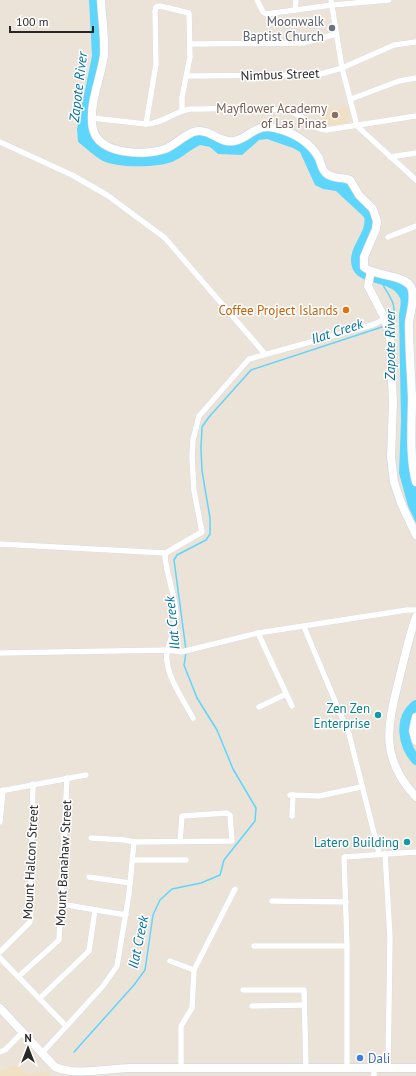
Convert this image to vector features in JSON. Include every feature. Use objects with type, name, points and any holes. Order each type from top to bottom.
[{"type":"main road","points":[[101,0],[104,54],[92,118],[94,134],[100,142],[115,150],[157,152],[167,148],[188,135],[200,131],[212,134],[227,141],[239,139],[262,127],[276,128],[297,136],[315,152],[325,173],[334,177],[350,180],[359,195],[375,212],[378,225],[363,260],[364,267],[371,272],[408,283],[413,292],[410,318],[413,338],[412,461],[416,482]]},
{"type":"main road","points":[[371,272],[368,282],[370,291],[389,330],[393,402],[392,468],[397,494],[416,535]]},
{"type":"main road","points":[[416,617],[388,731],[390,753],[395,767],[407,788],[416,798]]},
{"type":"main road","points":[[416,717],[413,731],[416,741]]},
{"type":"main road","points":[[0,1008],[43,1052],[55,1067],[62,1072],[100,1074],[116,1068],[347,1068],[374,1072],[388,1068],[416,1068]]},
{"type":"street","points":[[257,0],[264,13],[295,10],[332,2],[389,0]]},
{"type":"street","points":[[295,10],[296,0]]},
{"type":"street","points":[[332,2],[342,68],[357,126],[416,180]]},
{"type":"street","points":[[146,124],[156,64],[156,7],[165,6],[189,14],[190,57],[182,97],[182,110]]},
{"type":"street","points":[[190,44],[303,43],[336,34]]},
{"type":"street","name":"Nimbus Street","points":[[187,76],[318,75],[342,68],[394,45],[416,42]]},
{"type":"street","points":[[351,99],[399,81],[416,78]]},
{"type":"street","points":[[92,118],[146,124],[161,121],[182,110],[282,111],[298,114],[323,130],[416,116]]},
{"type":"street","points":[[0,142],[72,175],[107,195],[165,238],[265,354]]},
{"type":"street","points":[[390,157],[416,153]]},
{"type":"street","points":[[388,237],[416,226]]},
{"type":"street","points":[[0,544],[166,553],[202,532],[194,491],[192,465],[192,446],[197,419],[245,363],[254,357],[372,325],[385,320]]},
{"type":"street","points":[[166,553],[176,614],[176,624],[168,650],[168,667],[176,688],[193,718]]},
{"type":"street","points":[[0,653],[168,650],[181,652],[258,633],[406,610],[416,610]]},
{"type":"street","points":[[304,627],[344,718],[361,787],[382,853],[390,937],[388,1068]]},
{"type":"street","points":[[258,633],[292,706]]},
{"type":"street","points":[[259,707],[286,694]]},
{"type":"street","points":[[0,822],[1,790],[86,775]]},
{"type":"street","name":"Mount Banahaw Street","points":[[18,977],[59,940],[67,778]]},
{"type":"street","name":"Mount Halcon Street","points":[[0,952],[30,922],[33,784]]},
{"type":"street","points":[[292,816],[291,795],[319,796],[361,787]]},
{"type":"street","points":[[92,838],[134,842],[180,842],[232,841],[230,815],[226,813],[182,816],[180,842]]},
{"type":"street","points":[[43,1052],[103,986],[117,966],[126,915],[134,842]]},
{"type":"street","points":[[347,1068],[347,946],[344,857],[382,853],[416,852]]},
{"type":"street","points":[[133,860],[186,860]]},
{"type":"street","points":[[89,877],[130,883]]},
{"type":"street","points":[[181,1068],[181,1026],[192,1008],[194,970],[235,889]]},
{"type":"street","points":[[272,902],[346,902]]},
{"type":"street","points":[[60,904],[126,915]]},
{"type":"street","points":[[40,998],[89,951],[95,910]]},
{"type":"street","points":[[254,946],[347,946]]},
{"type":"street","points":[[0,958],[66,1026]]},
{"type":"street","points":[[170,961],[194,970]]},
{"type":"street","points":[[243,990],[304,990],[306,1068]]},
{"type":"street","points":[[252,1006],[304,1005]]},
{"type":"street","points":[[0,1052],[5,1050],[23,1032]]},
{"type":"shaded area","name":"Mayflower Academy of Las Pinas","points":[[348,107],[350,119],[346,124],[322,126],[321,110]]},
{"type":"shaded area","points":[[15,1065],[29,1074],[47,1072],[50,1076],[0,1076],[0,1071]]},
{"type":"water","points":[[89,0],[100,0],[103,56],[90,120],[92,137],[109,148],[171,151],[193,136],[206,133],[222,141],[259,130],[275,129],[307,145],[326,177],[350,183],[357,198],[369,210],[373,217],[374,224],[364,246],[362,256],[363,265],[400,281],[411,290],[409,467],[416,487],[416,523],[408,506],[399,473],[401,420],[399,316],[401,300],[396,292],[390,288],[361,278],[355,273],[352,267],[352,253],[363,229],[364,217],[336,191],[323,189],[315,185],[300,152],[267,139],[259,140],[242,155],[218,154],[210,147],[200,145],[174,161],[149,166],[118,165],[103,161],[93,154],[78,142],[77,129],[92,56]]},
{"type":"waterway","name":"Ilat Creek","points":[[383,285],[391,298],[394,307],[394,312],[389,322]]},
{"type":"waterway","name":"Ilat Creek","points":[[186,650],[174,560],[177,555],[206,540],[210,534],[210,518],[202,471],[202,427],[209,417],[251,370],[385,326]]},
{"type":"waterway","name":"Ilat Creek","points":[[74,1052],[134,985],[145,970],[153,915],[160,900],[172,889],[201,883],[220,875],[224,860],[255,821],[256,808],[233,769],[217,730],[197,698],[184,665],[186,653]]},
{"type":"waterway","name":"Zapote River","points":[[416,705],[407,717],[404,732],[408,747],[416,760]]},
{"type":"place","name":"Moonwalk Baptist Church","points":[[332,28]]},
{"type":"place","name":"Mayflower Academy of Las Pinas","points":[[335,115]]},
{"type":"place","name":"Coffee Project Islands","points":[[346,310]]},
{"type":"place","name":"Zen Zen Enterprise","points":[[378,715]]},
{"type":"place","name":"Latero Building","points":[[407,842]]},
{"type":"place","name":"Dali","points":[[360,1058]]}]
